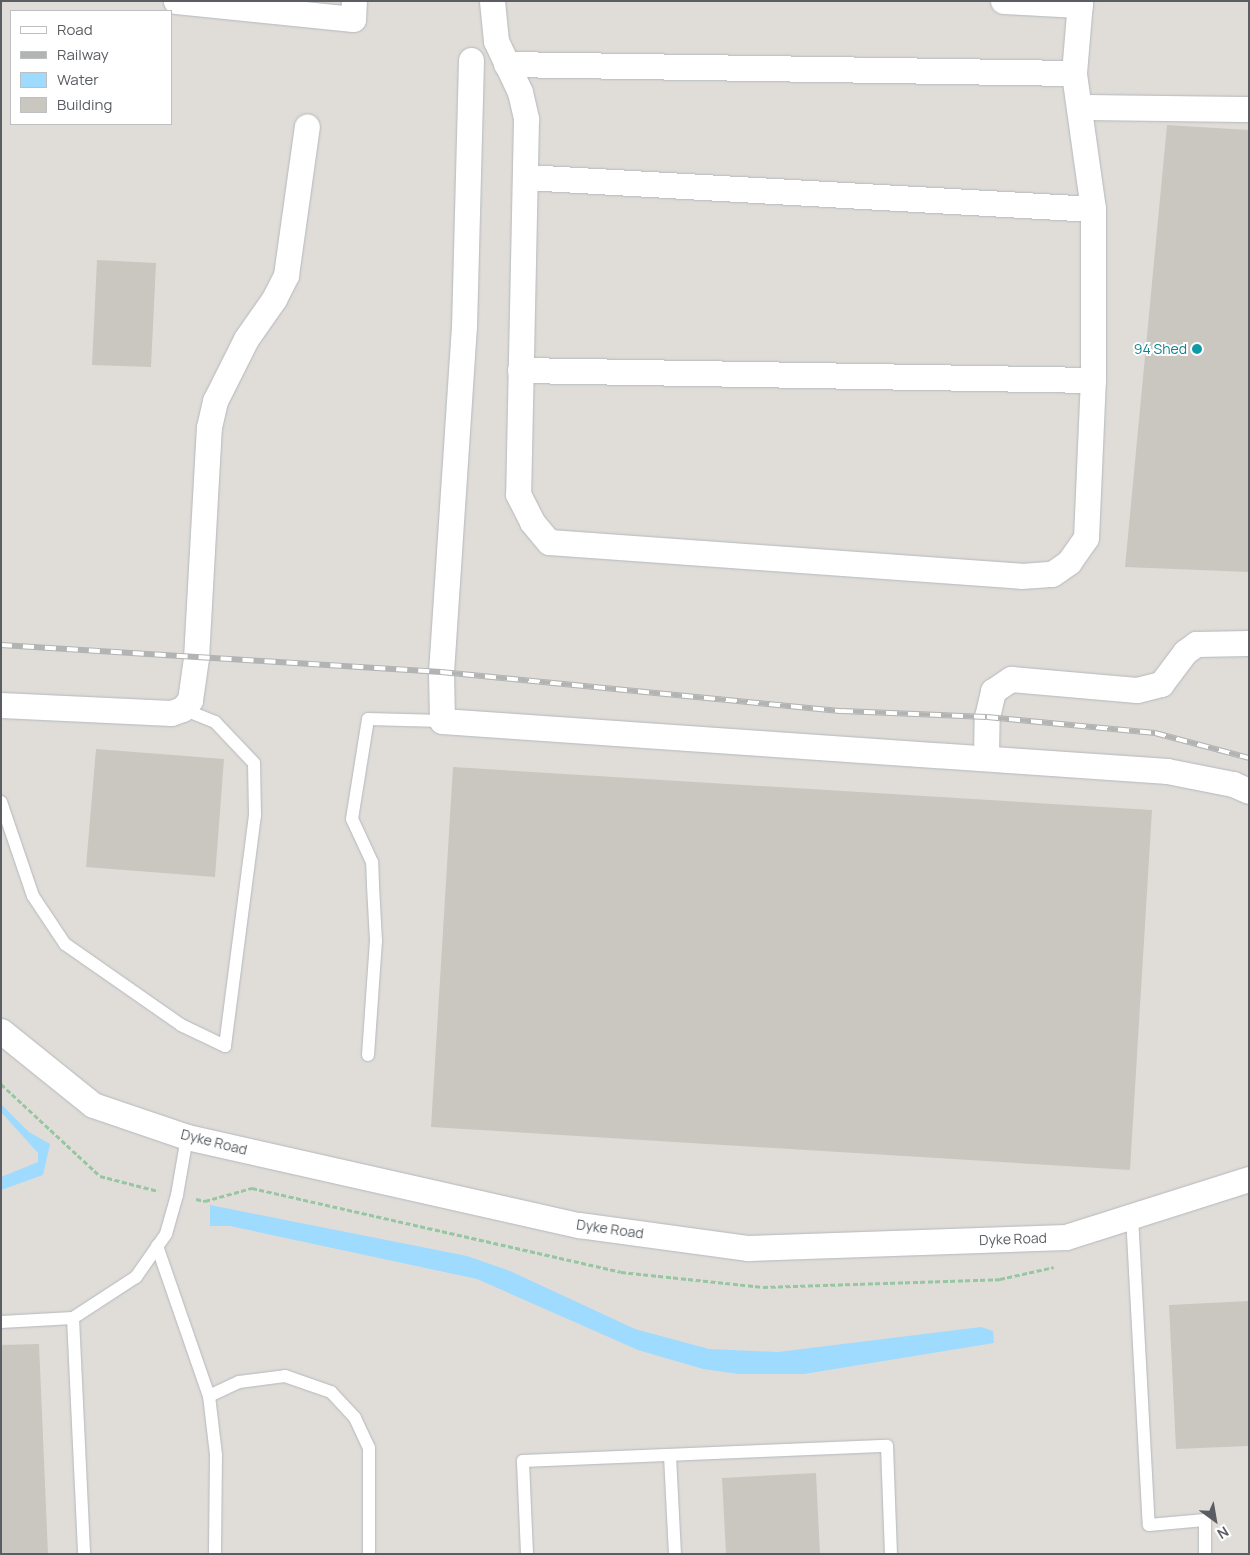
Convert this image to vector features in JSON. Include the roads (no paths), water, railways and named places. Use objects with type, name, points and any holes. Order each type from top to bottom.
[{"type":"street","points":[[176,1],[353,19],[354,1]]},
{"type":"street","points":[[492,1],[494,32],[506,64],[520,92],[526,118],[518,494],[532,522],[549,542],[1021,576],[1052,574],[1069,562],[1086,538],[1093,380],[1093,209],[1074,73],[1080,3],[1003,1]]},
{"type":"street","points":[[471,60],[464,326],[441,672],[442,721],[986,756],[1167,771],[1233,784],[1249,791]]},
{"type":"street","points":[[506,64],[1074,73]]},
{"type":"street","points":[[1079,108],[1249,109]]},
{"type":"street","points":[[1,704],[135,713],[171,713],[182,709],[190,700],[196,658],[209,428],[215,401],[246,340],[274,299],[286,275],[307,126]]},
{"type":"street","points":[[525,177],[1093,209]]},
{"type":"street","points":[[520,370],[1093,380]]},
{"type":"street","points":[[986,756],[987,717],[993,692],[1011,679],[1137,690],[1161,684],[1185,652],[1196,644],[1249,643]]},
{"type":"street","name":"Dyke Road","points":[[1,1031],[93,1105],[187,1137],[579,1225],[748,1248],[1066,1237],[1249,1178]]},
{"type":"lane","points":[[1,802],[33,896],[65,944],[181,1024],[224,1046],[255,815],[254,763],[214,722],[182,709]]},
{"type":"lane","points":[[368,1055],[376,941],[372,870],[352,820],[368,719],[442,721]]},
{"type":"lane","points":[[1,1322],[73,1318],[136,1277],[166,1234],[177,1195],[187,1137]]},
{"type":"lane","points":[[1132,1216],[1149,1525],[1205,1520],[1205,1554]]},
{"type":"lane","points":[[157,1246],[209,1396],[216,1455],[215,1554]]},
{"type":"lane","points":[[73,1318],[84,1554]]},
{"type":"lane","points":[[209,1396],[239,1382],[286,1376],[331,1392],[355,1418],[369,1448],[369,1554]]},
{"type":"lane","points":[[527,1554],[523,1461],[887,1446],[891,1554]]},
{"type":"lane","points":[[670,1456],[675,1554]]},
{"type":"water","points":[[1,1104],[29,1132],[50,1144],[43,1175],[1,1190],[1,1177],[38,1162],[38,1153],[1,1112]]},
{"type":"water","points":[[210,1205],[467,1256],[510,1271],[635,1329],[709,1349],[778,1352],[981,1327],[993,1331],[994,1343],[804,1374],[739,1374],[703,1369],[638,1350],[477,1279],[230,1226],[210,1226]]},
{"type":"railway","points":[[1,645],[441,672],[842,711],[987,717],[1155,733],[1249,758]]},
{"type":"place","name":"94 Shed","points":[[1197,349]]}]
